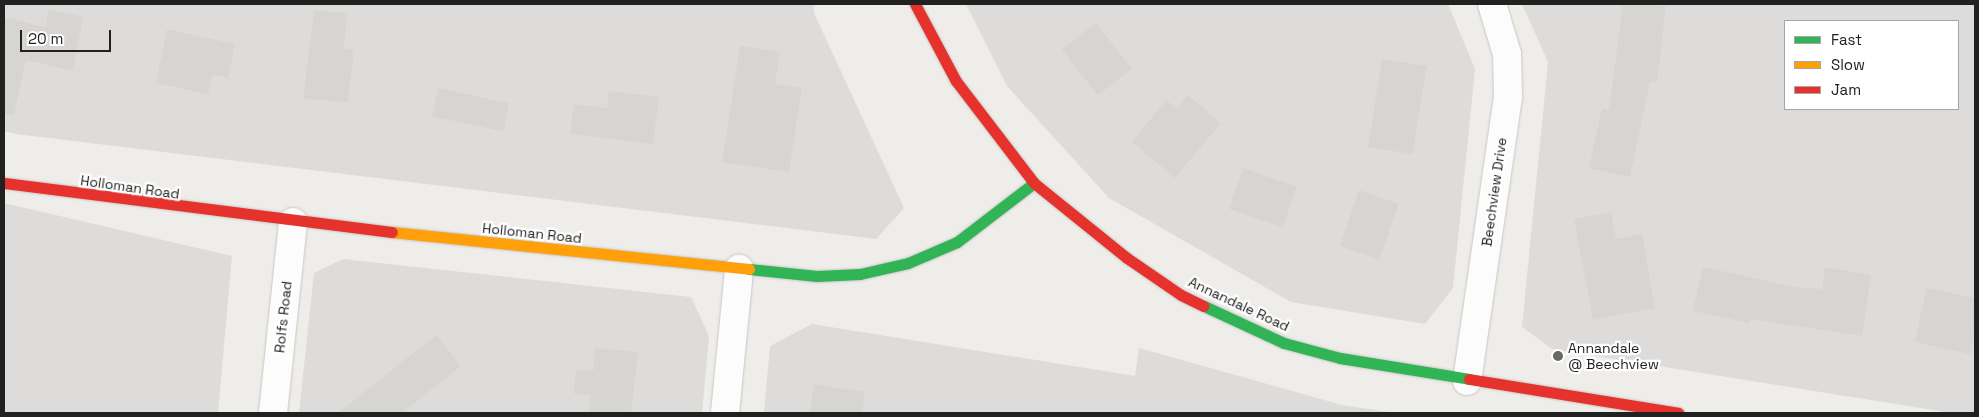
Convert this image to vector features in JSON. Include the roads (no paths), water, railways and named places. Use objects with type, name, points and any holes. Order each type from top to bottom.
[{"type":"street","name":"Annandale Road","points":[[915,4],[956,82],[1034,183],[1127,258],[1181,295],[1284,343],[1340,358],[1467,381],[1678,413]]},
{"type":"street","name":"Beechview Drive","points":[[1467,381],[1508,97],[1507,54],[1492,4]]},
{"type":"street","name":"Holloman Road","points":[[4,183],[292,222],[817,276],[860,274],[908,263],[957,242],[1034,183]]},
{"type":"street","name":"Rolfs Road","points":[[273,413],[292,222]]},
{"type":"street","points":[[725,413],[739,269]]},
{"type":"place","name":"Annandale @ Beechview","points":[[1558,356]]}]
